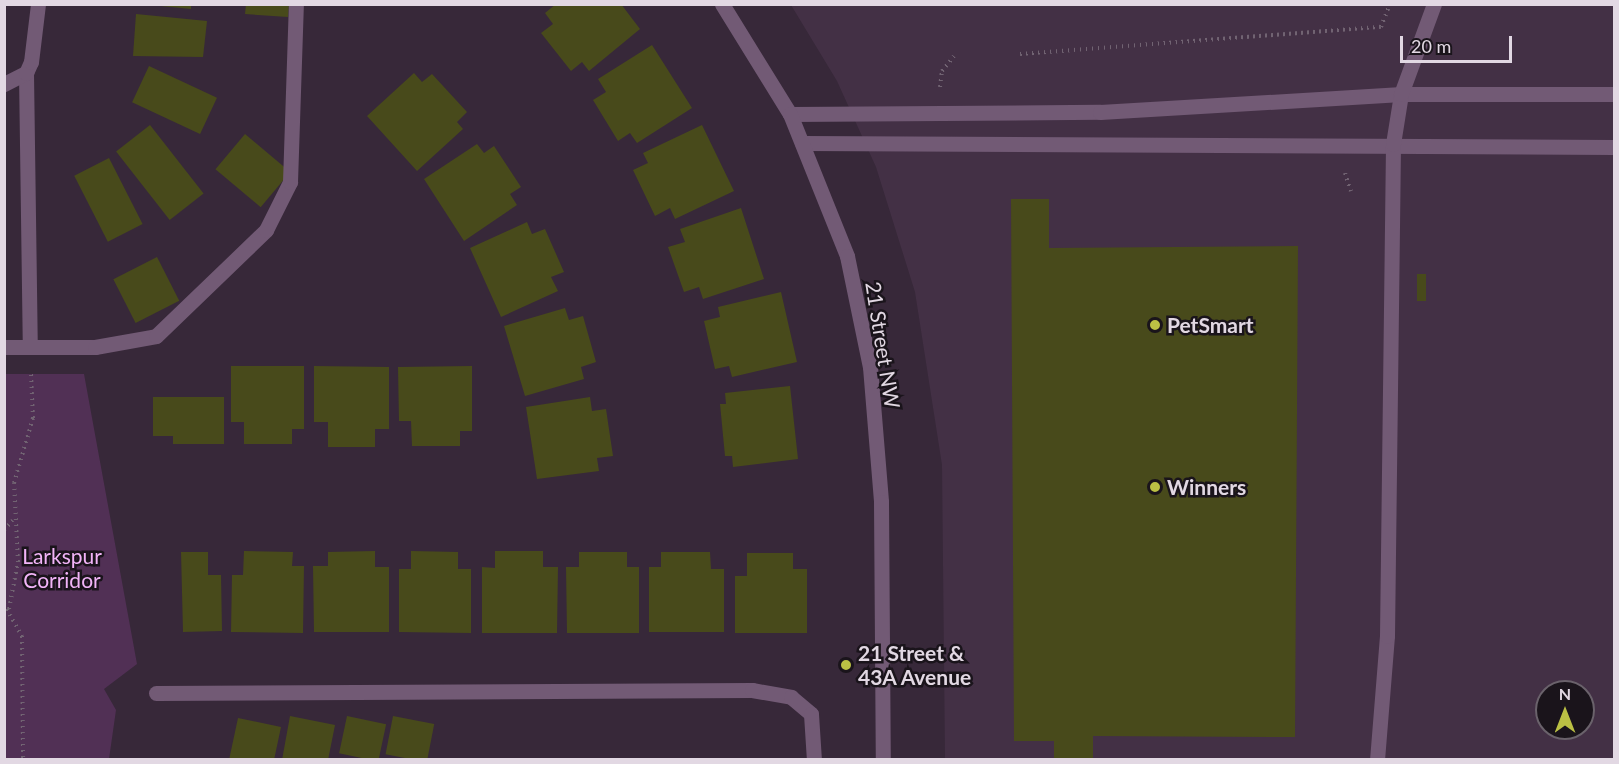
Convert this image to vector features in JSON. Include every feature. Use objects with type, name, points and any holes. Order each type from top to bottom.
[{"type":"street","points":[[30,347],[26,73],[35,53],[38,4]]},
{"type":"street","points":[[4,347],[95,347],[156,336],[266,230],[290,182],[296,4]]},
{"type":"street","name":"21 Street NW","points":[[722,4],[790,114],[847,256],[870,368],[881,502],[883,759]]},
{"type":"street","points":[[1377,759],[1387,626],[1393,144],[1401,94],[1434,4]]},
{"type":"street","points":[[4,84],[26,73]]},
{"type":"street","points":[[790,114],[1100,112],[1401,94],[1614,94]]},
{"type":"street","points":[[802,143],[1393,144],[1614,147]]},
{"type":"street","points":[[156,693],[752,690],[791,697],[811,714],[814,759]]},
{"type":"path","points":[[1020,54],[1381,27],[1390,4]]},
{"type":"path","points":[[9,609],[18,562],[13,519],[14,483],[33,418],[30,347]]},
{"type":"path","points":[[4,530],[13,519]]},
{"type":"path","points":[[4,604],[9,609],[22,636],[23,759]]},
{"type":"shaded area","points":[[791,5],[1614,5],[1614,759],[945,759],[942,465],[915,292],[876,167],[837,81]]},
{"type":"green space","name":"Larkspur Corridor","points":[[5,374],[84,374],[137,664],[104,689],[116,710],[109,759],[5,759]]},
{"type":"building","points":[[141,4],[191,4],[191,9]]},
{"type":"building","points":[[246,4],[289,4],[288,17],[245,14]]},
{"type":"building","points":[[556,4],[621,4],[640,29],[589,71],[582,62],[571,71],[541,33],[553,24],[545,13]]},
{"type":"building","points":[[136,14],[207,21],[203,57],[133,56]]},
{"type":"building","points":[[652,45],[692,108],[637,143],[630,133],[618,141],[593,100],[606,92],[598,79]]},
{"type":"building","points":[[149,66],[217,98],[200,134],[132,102]]},
{"type":"building","points":[[414,73],[422,82],[432,74],[467,112],[457,122],[463,129],[417,171],[367,116]]},
{"type":"building","points":[[150,125],[204,194],[170,220],[116,151]]},
{"type":"building","points":[[702,125],[734,191],[675,219],[670,208],[655,216],[633,170],[648,163],[643,153]]},
{"type":"building","points":[[245,134],[290,172],[261,207],[215,169]]},
{"type":"building","points":[[477,144],[484,153],[494,146],[521,187],[510,194],[517,205],[464,241],[424,179]]},
{"type":"building","points":[[109,158],[143,224],[108,242],[74,176]]},
{"type":"building","points":[[1011,199],[1049,199],[1049,248],[1298,246],[1295,737],[1093,736],[1093,760],[1054,760],[1054,741],[1014,741]]},
{"type":"building","points":[[741,208],[764,279],[703,299],[699,287],[684,292],[668,247],[685,242],[680,229]]},
{"type":"building","points":[[527,222],[532,234],[545,229],[564,272],[551,277],[558,291],[501,317],[470,248]]},
{"type":"building","points":[[157,257],[179,301],[136,323],[113,279]]},
{"type":"building","points":[[1417,274],[1426,274],[1426,301],[1417,301]]},
{"type":"building","points":[[781,292],[797,362],[732,377],[729,366],[715,369],[704,321],[720,317],[718,307]]},
{"type":"building","points":[[565,308],[569,320],[583,316],[596,362],[581,367],[584,379],[525,396],[504,326]]},
{"type":"building","points":[[231,366],[304,366],[304,429],[292,429],[292,444],[244,444],[244,422],[231,422]]},
{"type":"building","points":[[314,366],[389,367],[389,429],[375,429],[375,447],[328,447],[328,422],[314,422]]},
{"type":"building","points":[[472,366],[472,431],[460,431],[460,446],[412,446],[411,421],[399,421],[398,367]]},
{"type":"building","points":[[790,386],[798,459],[733,467],[732,456],[725,456],[720,404],[726,404],[725,393]]},
{"type":"building","points":[[153,397],[224,397],[224,444],[173,444],[173,436],[153,436]]},
{"type":"building","points":[[590,397],[592,411],[606,409],[613,456],[597,458],[599,471],[537,479],[526,407]]},
{"type":"building","points":[[244,551],[293,552],[292,566],[304,566],[303,633],[231,632],[232,575],[243,575]]},
{"type":"building","points":[[375,551],[375,567],[389,567],[389,632],[314,632],[313,566],[328,566],[328,552]]},
{"type":"building","points":[[411,551],[458,552],[458,569],[471,569],[471,633],[399,632],[399,569],[411,569]]},
{"type":"building","points":[[495,551],[543,551],[543,567],[558,567],[557,633],[482,633],[482,567],[495,568]]},
{"type":"building","points":[[181,552],[208,552],[208,575],[221,575],[222,631],[183,632]]},
{"type":"building","points":[[579,552],[627,552],[627,567],[639,567],[639,633],[567,633],[566,567],[579,567]]},
{"type":"building","points":[[661,552],[710,552],[711,569],[724,569],[724,632],[649,632],[649,567],[661,567]]},
{"type":"building","points":[[747,553],[793,553],[793,569],[807,569],[807,633],[735,633],[735,576],[747,576]]},
{"type":"building","points":[[290,716],[335,725],[328,760],[282,760]]},
{"type":"building","points":[[347,716],[386,724],[379,760],[339,753]]},
{"type":"building","points":[[393,716],[434,724],[427,760],[386,754]]},
{"type":"building","points":[[238,718],[281,727],[274,760],[229,760]]},
{"type":"place","name":"PetSmart","points":[[1155,325]]},
{"type":"place","name":"Winners","points":[[1155,487]]},
{"type":"place","name":"21 Street & 43A Avenue","points":[[846,665]]}]
